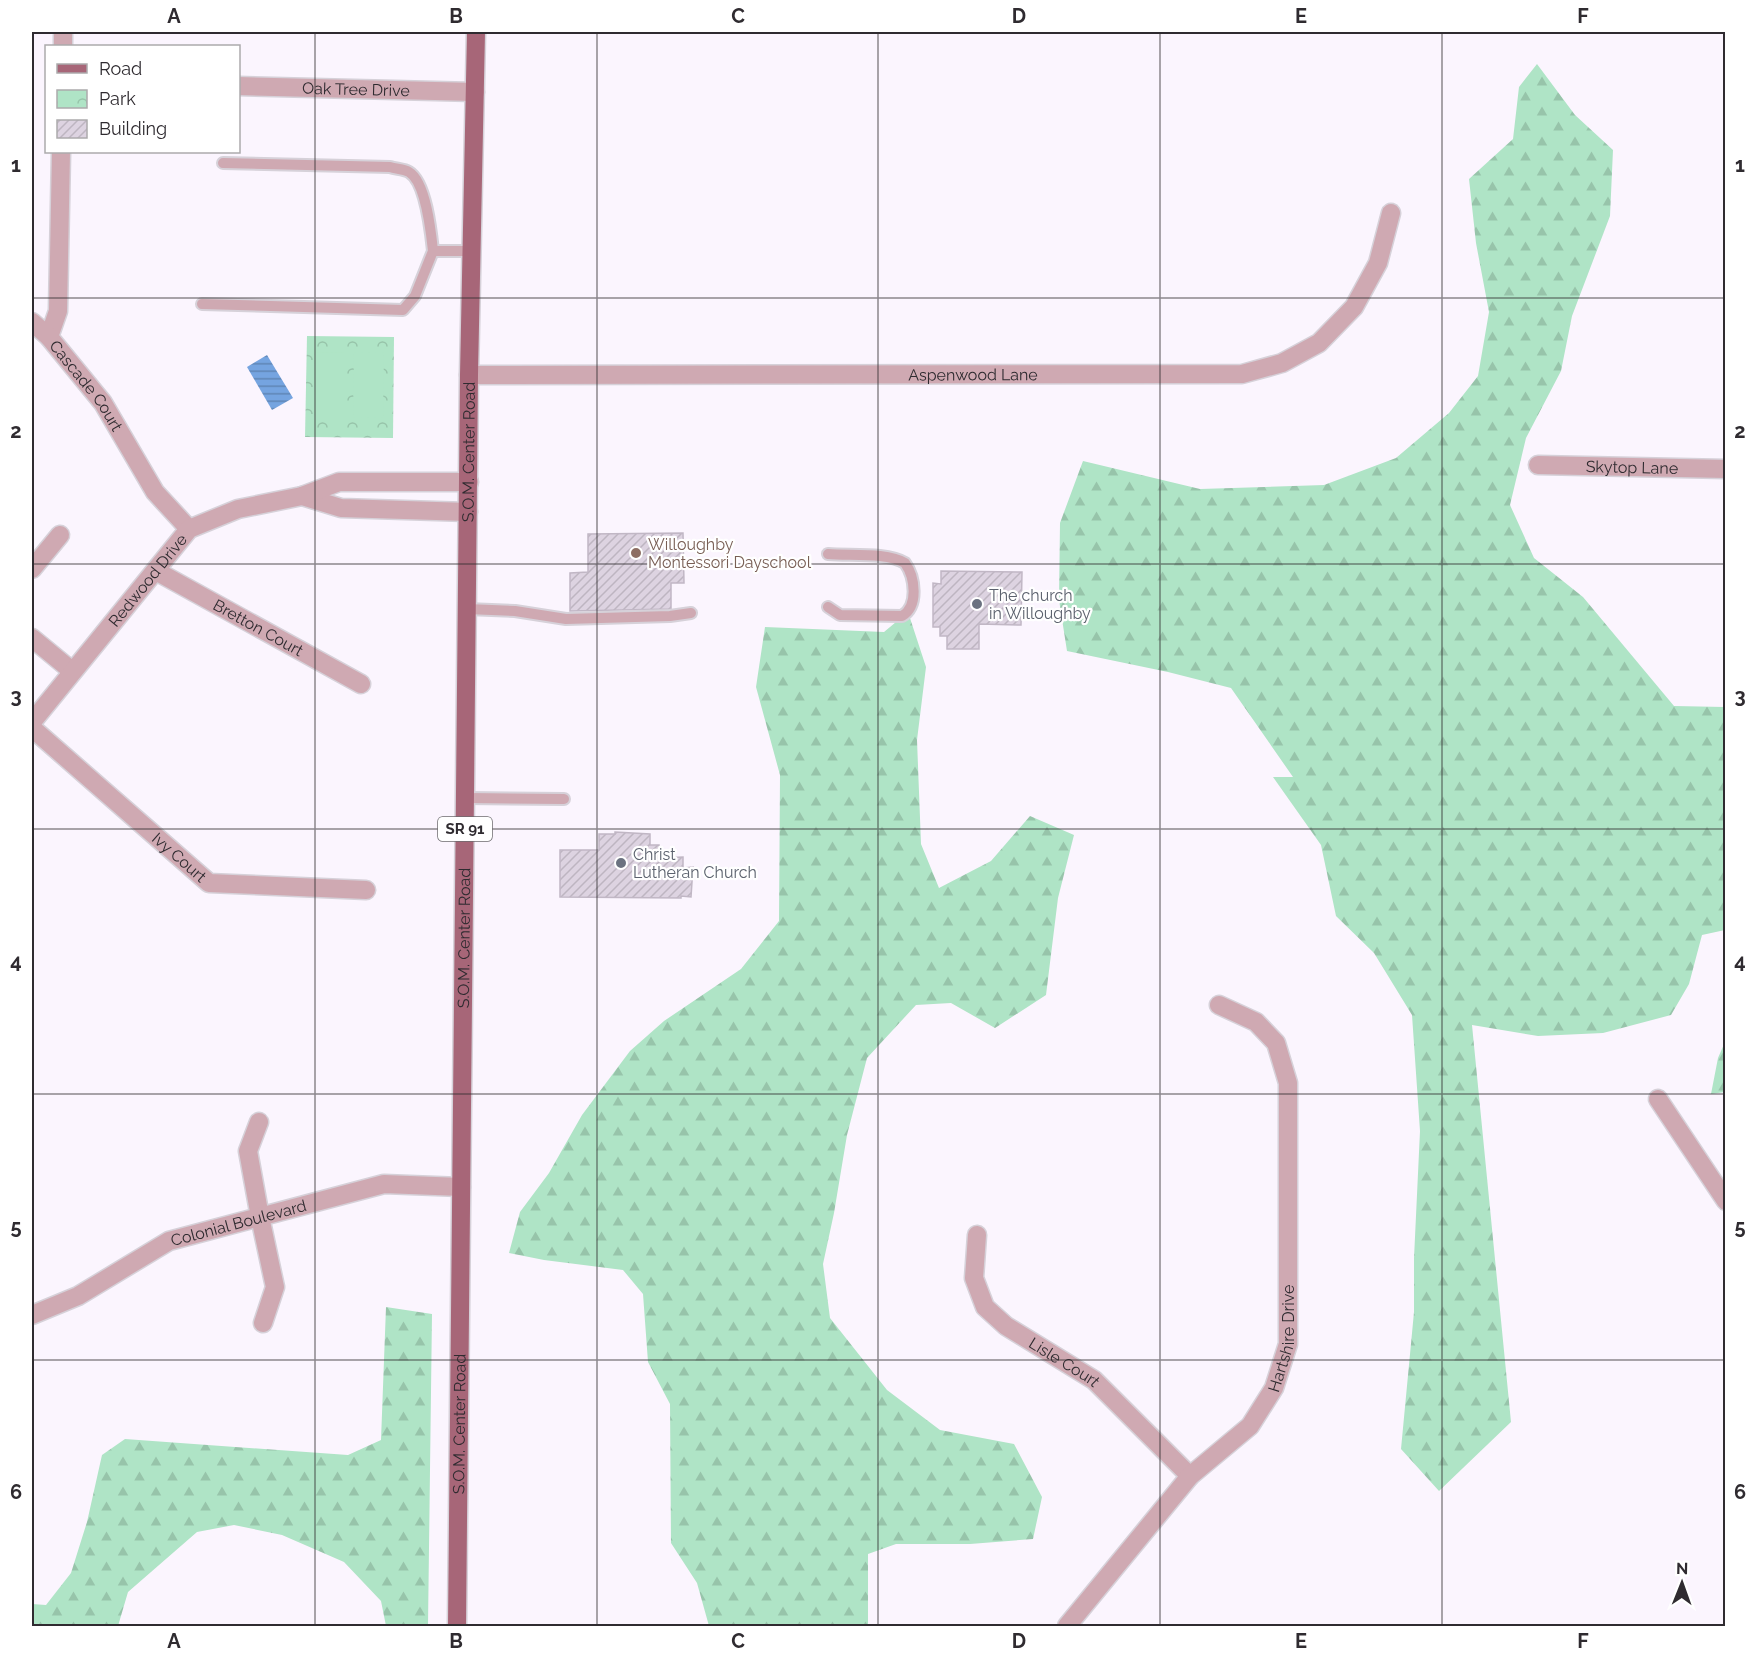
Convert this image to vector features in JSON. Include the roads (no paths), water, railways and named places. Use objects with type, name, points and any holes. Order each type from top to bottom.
[{"type":"main road","name":"S.O.M. Center Road","points":[[457,1626],[469,375],[476,32]]},
{"type":"street","name":"Oak Tree Drive","points":[[240,86],[475,92]]},
{"type":"street","name":"Cascade Court","points":[[61,153],[58,311],[49,337],[103,403],[155,492],[189,529]]},
{"type":"street","name":"Aspenwood Lane","points":[[469,375],[1242,374],[1282,363],[1319,343],[1354,307],[1378,263],[1391,213]]},
{"type":"street","points":[[32,322],[49,337]]},
{"type":"street","name":"Skytop Lane","points":[[1538,465],[1725,469]]},
{"type":"street","name":"Redwood Drive","points":[[32,723],[189,529],[238,509],[302,496],[339,483],[469,482]]},
{"type":"street","name":"Redwood Drive","points":[[302,496],[341,508],[468,512]]},
{"type":"street","points":[[32,569],[60,535]]},
{"type":"street","name":"Bretton Court","points":[[156,571],[361,684]]},
{"type":"street","points":[[32,638],[72,671]]},
{"type":"street","name":"Ivy Court","points":[[32,728],[209,883],[366,890]]},
{"type":"street","name":"Hartshire Drive","points":[[1067,1626],[1190,1476],[1250,1426],[1274,1388],[1288,1344],[1288,1083],[1276,1043],[1256,1022],[1219,1005]]},
{"type":"street","points":[[1658,1099],[1725,1201]]},
{"type":"street","points":[[259,1122],[248,1151],[275,1287],[263,1323]]},
{"type":"street","name":"Colonial Boulevard","points":[[32,1315],[78,1296],[169,1241],[384,1184],[461,1187]]},
{"type":"street","name":"Lisle Court","points":[[977,1235],[974,1278],[985,1307],[1006,1326],[1094,1380],[1190,1476]]},
{"type":"lane","points":[[202,304],[403,310],[415,296],[433,250],[429,218],[419,184],[410,172],[390,167],[223,163]]},
{"type":"lane","points":[[433,250],[472,251]]},
{"type":"lane","points":[[828,554],[881,555],[892,558],[905,563],[913,578],[912,606],[902,615],[840,615],[828,607]]},
{"type":"lane","points":[[467,609],[515,611],[566,618],[670,616],[691,613]]},
{"type":"lane","points":[[466,798],[564,799]]},
{"type":"water","points":[[267,355],[293,398],[272,410],[247,367]]},
{"type":"place","name":"Willoughby Montessori Dayschool","points":[[636,553]]},
{"type":"place","name":"The church in Willoughby","points":[[977,604]]},
{"type":"place","name":"Christ Lutheran Church","points":[[621,863]]}]
